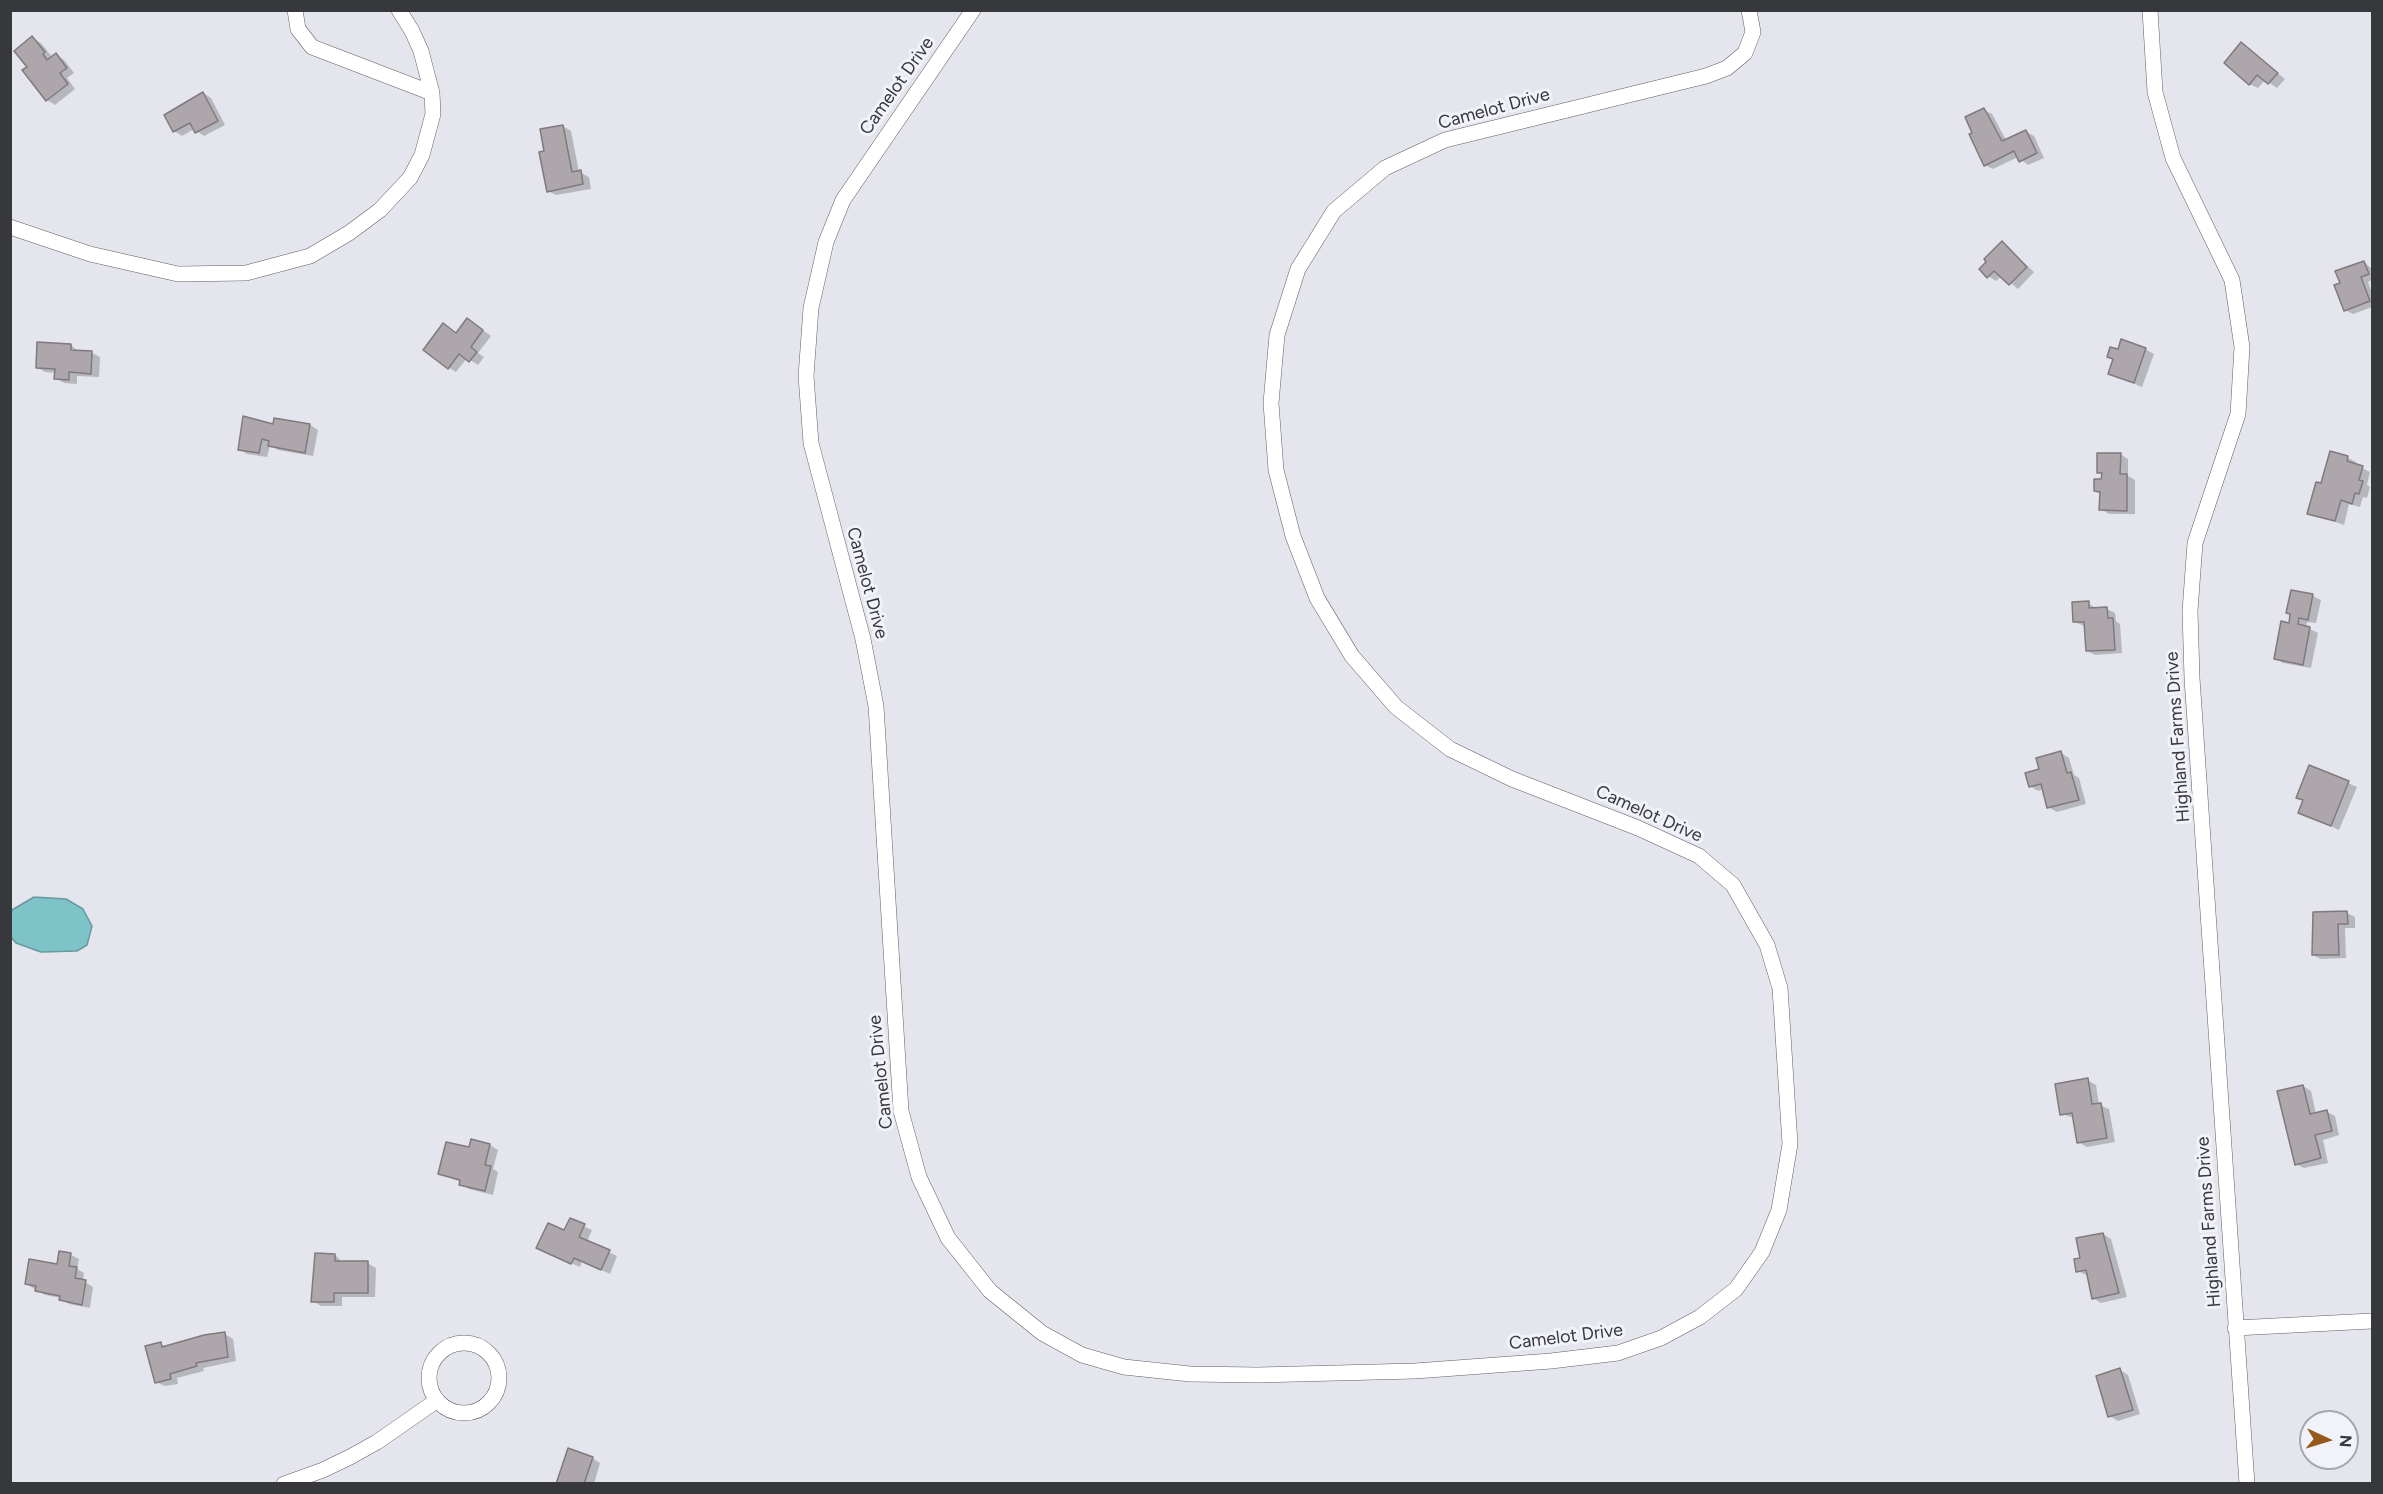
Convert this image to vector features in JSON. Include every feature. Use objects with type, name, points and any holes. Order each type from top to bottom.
[{"type":"street","points":[[295,10],[298,29],[312,47],[432,93]]},
{"type":"street","points":[[10,227],[90,254],[178,274],[246,273],[297,261],[349,233],[397,194],[410,178],[422,155],[433,114],[432,93],[421,51],[399,10]]},
{"type":"street","name":"Camelot Drive","points":[[973,10],[843,200],[826,242],[811,308],[806,376],[812,443],[863,639],[876,706],[901,1111],[919,1177],[948,1238],[990,1291],[1042,1333],[1082,1354],[1124,1367],[1190,1374],[1258,1375],[1415,1371],[1618,1353],[1661,1338],[1690,1323],[1736,1289],[1762,1252],[1779,1210],[1790,1144],[1780,988],[1767,945],[1733,885],[1699,856],[1638,828],[1512,779],[1450,749],[1396,707],[1352,656],[1317,598],[1293,536],[1276,470],[1271,403],[1277,335],[1298,269],[1334,211],[1385,168],[1445,140],[1706,76],[1727,68],[1745,53],[1753,32],[1749,10]]},
{"type":"street","name":"Highland Farms Drive","points":[[2150,10],[2155,92],[2173,158],[2232,280],[2242,347],[2238,414],[2195,543],[2190,611],[2235,1328],[2247,1484]]},
{"type":"street","points":[[2235,1328],[2373,1321]]},
{"type":"street","points":[[468,1343],[489,1353],[496,1363],[499,1378],[495,1396],[488,1405],[466,1414],[455,1413],[436,1401],[428,1378],[430,1366],[445,1348],[468,1343]]},
{"type":"street","points":[[284,1484],[323,1470],[350,1457],[377,1442],[436,1401]]},
{"type":"water","points":[[34,897],[66,899],[83,909],[92,926],[87,945],[77,951],[41,952],[16,943],[11,937],[12,910]]},
{"type":"building","points":[[32,36],[45,52],[43,54],[47,60],[56,53],[67,68],[60,73],[68,84],[46,101],[22,70],[27,67],[14,51]]},
{"type":"building","points":[[2241,42],[2278,73],[2268,84],[2257,75],[2249,85],[2224,63]]},
{"type":"building","points":[[203,92],[218,121],[195,133],[190,123],[173,132],[164,115]]},
{"type":"building","points":[[1984,108],[2002,141],[2026,130],[2037,153],[2019,162],[2014,151],[1984,166],[1969,134],[1972,133],[1965,117]]},
{"type":"building","points":[[563,125],[572,172],[581,170],[583,184],[547,192],[539,152],[544,151],[540,129]]},
{"type":"building","points":[[2002,241],[2027,267],[2009,285],[1994,271],[1987,278],[1979,269],[1986,262],[1984,259]]},
{"type":"building","points":[[2364,261],[2369,274],[2361,277],[2370,301],[2344,311],[2334,285],[2340,283],[2335,271]]},
{"type":"building","points":[[467,318],[483,330],[471,347],[477,352],[469,362],[459,354],[448,369],[423,350],[443,323],[456,333]]},
{"type":"building","points":[[2121,339],[2146,348],[2134,383],[2108,374],[2113,359],[2107,357],[2110,347],[2118,349]]},
{"type":"building","points":[[37,342],[71,344],[71,350],[92,351],[91,374],[69,372],[69,380],[54,379],[55,369],[36,368]]},
{"type":"building","points":[[243,416],[273,424],[274,418],[310,424],[305,453],[268,446],[269,441],[262,439],[259,453],[238,450]]},
{"type":"building","points":[[2330,451],[2348,456],[2347,461],[2363,466],[2359,480],[2363,481],[2359,494],[2355,493],[2352,504],[2341,500],[2335,521],[2307,514],[2316,482],[2321,483]]},
{"type":"building","points":[[2097,453],[2121,453],[2120,474],[2127,474],[2127,511],[2099,510],[2100,492],[2094,491],[2094,479],[2101,479],[2102,473],[2097,473]]},
{"type":"building","points":[[2291,590],[2313,594],[2308,620],[2299,618],[2298,624],[2310,627],[2303,665],[2274,659],[2281,621],[2289,623],[2290,614],[2286,613]]},
{"type":"building","points":[[2089,601],[2089,608],[2107,607],[2108,618],[2113,618],[2115,650],[2086,651],[2084,622],[2073,622],[2072,602]]},
{"type":"building","points":[[2061,751],[2067,773],[2071,772],[2079,800],[2047,808],[2041,784],[2029,787],[2025,773],[2039,769],[2036,758]]},
{"type":"building","points":[[2309,765],[2349,781],[2331,826],[2298,813],[2303,800],[2296,798]]},
{"type":"building","points":[[2347,911],[2348,924],[2338,924],[2339,955],[2312,955],[2313,912]]},
{"type":"building","points":[[2088,1078],[2092,1104],[2101,1103],[2107,1138],[2077,1143],[2072,1113],[2060,1115],[2055,1084]]},
{"type":"building","points":[[2303,1085],[2310,1114],[2327,1110],[2332,1131],[2315,1135],[2321,1158],[2295,1165],[2277,1091]]},
{"type":"building","points":[[471,1139],[490,1144],[485,1165],[491,1166],[485,1191],[459,1185],[460,1180],[438,1174],[446,1142],[469,1147]]},
{"type":"building","points":[[570,1218],[585,1224],[579,1237],[610,1250],[601,1270],[574,1258],[571,1264],[536,1248],[548,1223],[564,1230]]},
{"type":"building","points":[[2103,1233],[2119,1293],[2092,1299],[2086,1270],[2076,1272],[2074,1259],[2080,1258],[2076,1238]]},
{"type":"building","points":[[59,1251],[71,1253],[69,1266],[77,1267],[75,1278],[86,1280],[82,1305],[59,1300],[60,1296],[35,1291],[36,1286],[25,1284],[29,1259],[57,1264]]},
{"type":"building","points":[[315,1253],[335,1254],[335,1261],[368,1261],[368,1293],[334,1293],[334,1302],[311,1302]]},
{"type":"building","points":[[225,1332],[228,1357],[196,1363],[197,1366],[170,1374],[171,1379],[155,1383],[145,1346],[161,1342],[162,1347],[204,1335]]},
{"type":"building","points":[[2120,1368],[2133,1410],[2108,1417],[2096,1376]]},
{"type":"building","points":[[568,1448],[593,1457],[584,1484],[556,1484]]}]
